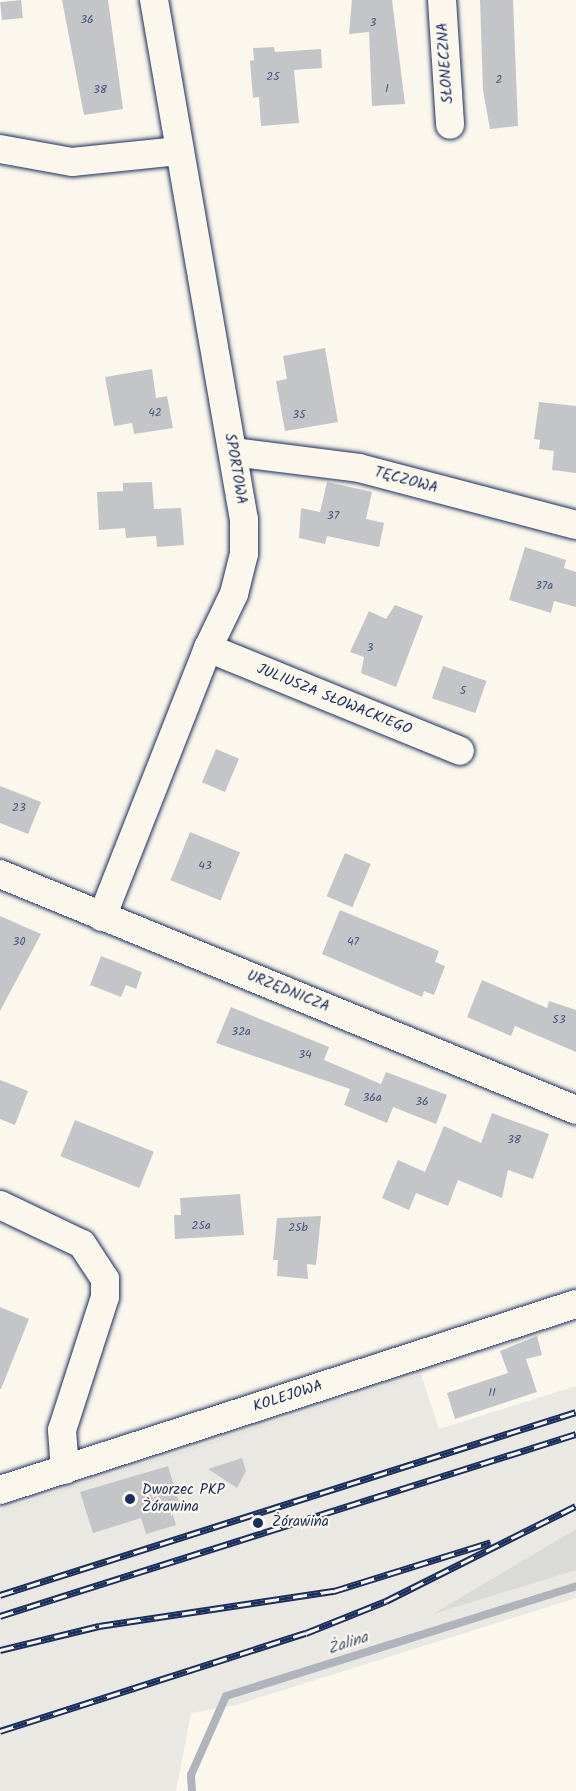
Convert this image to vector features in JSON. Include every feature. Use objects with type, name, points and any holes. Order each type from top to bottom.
[{"type":"street","name":"SPORTOWA","points":[[102,917],[208,648],[234,594],[244,554],[244,520],[233,452],[178,151],[154,0]]},
{"type":"street","name":"SŁONECZNA","points":[[442,0],[450,125]]},
{"type":"street","points":[[0,149],[72,162],[178,151]]},
{"type":"street","name":"TĘCZOWA","points":[[233,452],[359,468],[576,525]]},
{"type":"street","name":"JULIUSZA SŁOWACKIEGO","points":[[208,648],[459,751]]},
{"type":"street","name":"URZĘDNICZA","points":[[0,874],[576,1110]]},
{"type":"street","points":[[0,1205],[82,1244],[105,1279],[105,1297],[62,1430],[65,1470]]},
{"type":"street","name":"KOLEJOWA","points":[[0,1490],[576,1304]]},
{"type":"shaded area","points":[[421,1374],[439,1429],[576,1386],[576,1598],[236,1705],[191,1713],[176,1791],[0,1791],[0,1510]]},
{"type":"shaded area","points":[[576,1529],[576,1570],[433,1614]]},
{"type":"building","points":[[21,0],[23,18],[2,20],[0,2]]},
{"type":"building","points":[[62,0],[108,0],[123,109],[84,115]]},
{"type":"building","points":[[352,0],[392,0],[405,104],[372,106],[369,32],[349,34]]},
{"type":"building","points":[[480,0],[513,0],[518,126],[490,129],[483,90]]},
{"type":"building","points":[[274,47],[275,52],[321,49],[322,68],[294,70],[299,123],[261,126],[259,97],[253,98],[250,61],[254,60],[253,48]]},
{"type":"building","points":[[325,348],[338,422],[285,431],[276,381],[287,379],[283,356]]},
{"type":"building","points":[[152,369],[156,398],[167,396],[173,428],[134,434],[132,423],[114,426],[105,377]]},
{"type":"building","points":[[539,402],[576,406],[576,473],[552,470],[554,451],[539,449],[540,440],[534,439]]},
{"type":"building","points":[[152,482],[154,509],[181,508],[184,545],[157,547],[156,536],[126,538],[125,528],[99,530],[97,492],[123,491],[123,483]]},
{"type":"building","points":[[327,482],[372,492],[366,519],[384,523],[379,547],[327,536],[325,544],[299,538],[301,508],[320,512]]},
{"type":"building","points":[[525,547],[566,560],[564,568],[576,572],[576,607],[554,601],[551,613],[509,600]]},
{"type":"building","points":[[395,605],[423,616],[396,687],[361,673],[364,657],[350,652],[369,611],[386,619]]},
{"type":"building","points":[[443,666],[486,681],[475,713],[432,698]]},
{"type":"building","points":[[216,749],[239,759],[225,792],[202,782]]},
{"type":"building","points":[[0,786],[41,802],[28,834],[0,823]]},
{"type":"building","points":[[190,832],[240,852],[221,900],[171,880]]},
{"type":"building","points":[[345,853],[371,864],[352,907],[327,896]]},
{"type":"building","points":[[340,910],[439,951],[435,962],[445,966],[434,995],[424,991],[422,997],[322,954]]},
{"type":"building","points":[[0,916],[41,934],[0,1011]]},
{"type":"building","points":[[101,956],[142,972],[136,989],[126,985],[121,997],[90,985]]},
{"type":"building","points":[[482,980],[547,1008],[549,1001],[576,1010],[576,1052],[515,1026],[511,1036],[467,1017]]},
{"type":"building","points":[[231,1007],[329,1047],[324,1060],[381,1084],[386,1072],[447,1095],[436,1124],[393,1107],[387,1123],[344,1105],[350,1089],[216,1043]]},
{"type":"building","points":[[0,1080],[28,1091],[15,1125],[0,1119]]},
{"type":"building","points":[[492,1113],[549,1134],[533,1179],[508,1170],[502,1198],[458,1180],[448,1206],[416,1193],[409,1210],[382,1198],[398,1160],[425,1172],[444,1126],[481,1143]]},
{"type":"building","points":[[75,1120],[154,1152],[139,1188],[60,1156]]},
{"type":"building","points":[[240,1194],[244,1235],[175,1239],[174,1215],[181,1215],[180,1198]]},
{"type":"building","points":[[321,1216],[316,1265],[307,1264],[308,1279],[277,1276],[278,1260],[273,1260],[277,1218]]},
{"type":"building","points":[[0,1307],[29,1319],[1,1389],[0,1389]]},
{"type":"building","points":[[537,1336],[542,1355],[526,1359],[537,1392],[455,1419],[447,1393],[508,1373],[500,1351]]},
{"type":"building","points":[[242,1458],[246,1471],[237,1488],[208,1469]]},
{"type":"building","name":"Dworzec PKP Żórawina","points":[[168,1466],[180,1506],[171,1509],[176,1525],[146,1534],[141,1518],[93,1533],[80,1492]]},
{"type":"waterway","name":"Żalina","points":[[192,1791],[191,1775],[226,1696],[576,1586]]},
{"type":"railway","points":[[0,1595],[576,1412]]},
{"type":"railway","points":[[0,1616],[576,1434]]},
{"type":"railway","points":[[0,1731],[306,1633],[386,1601],[576,1506]]},
{"type":"railway","points":[[0,1650],[99,1626],[334,1591],[491,1542]]},
{"type":"place","name":"Dworzec PKP Żórawina","points":[[130,1499]]},
{"type":"place","name":"Żórawina","points":[[258,1523]]}]
